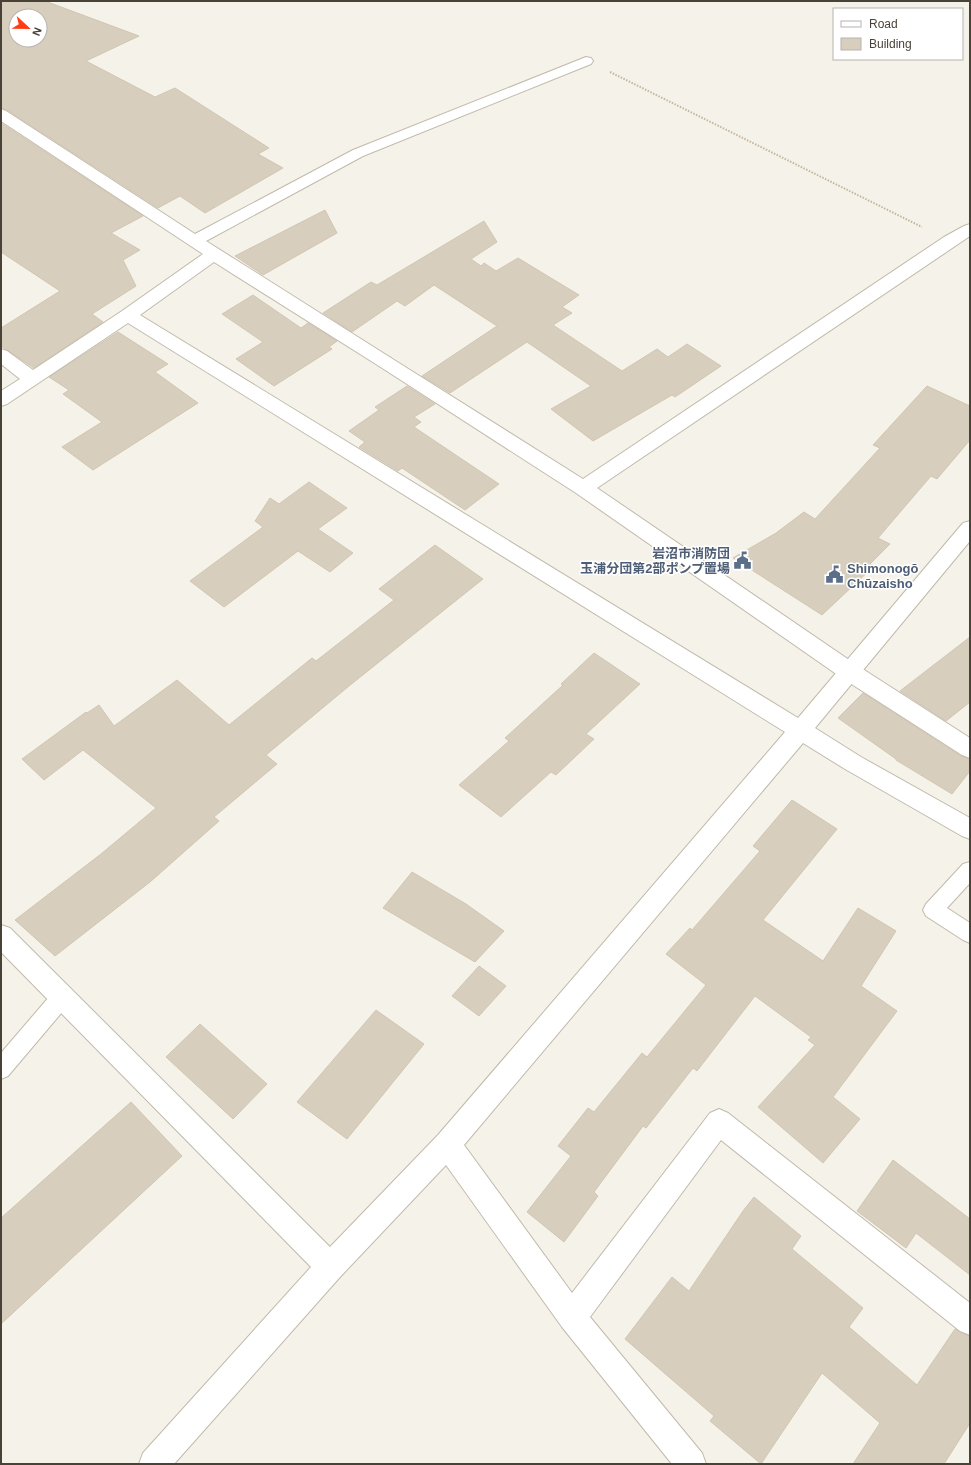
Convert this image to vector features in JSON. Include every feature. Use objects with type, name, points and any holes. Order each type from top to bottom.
[{"type":"street","points":[[194,241],[358,153],[586,61]]},
{"type":"street","points":[[1,114],[214,254],[583,488],[850,672],[970,749]]},
{"type":"street","points":[[583,488],[950,240],[970,229]]},
{"type":"street","points":[[1,400],[128,315],[214,254]]},
{"type":"street","points":[[128,315],[853,763],[970,829]]},
{"type":"street","points":[[1,355],[32,379]]},
{"type":"street","points":[[154,1464],[330,1267],[447,1144],[799,729],[850,672],[970,528]]},
{"type":"street","points":[[1,936],[330,1267]]},
{"type":"street","points":[[572,1316],[719,1122],[970,1321]]},
{"type":"street","points":[[447,1144],[572,1316],[691,1464]]},
{"type":"lane","points":[[970,870],[934,910],[970,934]]},
{"type":"lane","points":[[1,1069],[62,997]]},
{"type":"path","points":[[586,61],[950,240]]},
{"type":"building","points":[[1,1],[45,1],[139,36],[86,61],[155,97],[175,88],[269,148],[258,154],[283,168],[205,213],[180,196],[158,208],[7,110],[1,108]]},
{"type":"building","points":[[1,123],[143,216],[111,233],[140,250],[123,260],[136,286],[92,314],[103,322],[34,368],[1,346],[1,328],[60,291],[1,252]]},
{"type":"building","points":[[325,210],[337,233],[263,275],[235,256]]},
{"type":"building","points":[[484,221],[497,242],[471,259],[481,266],[484,263],[496,271],[518,258],[579,295],[562,307],[572,313],[553,325],[622,371],[657,349],[668,357],[687,344],[721,366],[675,397],[672,395],[593,441],[551,409],[591,386],[527,342],[450,393],[422,376],[497,326],[434,285],[405,306],[397,301],[352,332],[323,313],[371,282],[377,285]]},
{"type":"building","points":[[253,295],[301,328],[308,323],[337,341],[329,347],[332,349],[274,386],[236,359],[263,342],[222,314]]},
{"type":"building","points":[[118,332],[168,364],[155,372],[198,403],[93,470],[62,447],[102,422],[63,394],[69,390],[49,377]]},
{"type":"building","points":[[407,386],[435,404],[414,417],[421,422],[414,427],[499,484],[465,510],[402,468],[398,471],[359,447],[365,442],[349,431],[379,410],[375,407]]},
{"type":"building","points":[[927,386],[970,406],[970,440],[937,479],[931,476],[878,538],[890,544],[870,564],[874,566],[822,615],[733,558],[776,533],[804,512],[815,519],[880,448],[873,445]]},
{"type":"building","points":[[309,482],[347,508],[318,529],[353,553],[330,572],[298,551],[224,607],[190,581],[263,527],[255,521],[270,498],[279,504]]},
{"type":"building","points":[[435,545],[483,579],[349,686],[266,755],[277,764],[214,817],[219,821],[150,882],[55,956],[15,920],[101,854],[156,808],[83,750],[44,780],[22,759],[86,712],[87,713],[99,705],[114,726],[177,680],[229,725],[312,658],[316,661],[394,600],[379,589]]},
{"type":"building","points":[[970,637],[970,702],[946,721],[900,691]]},
{"type":"building","points":[[594,653],[640,684],[586,734],[594,739],[556,775],[551,772],[501,817],[459,785],[509,741],[505,738],[563,685],[561,684]]},
{"type":"building","points":[[863,693],[961,756],[970,759],[970,771],[952,794],[896,760],[838,718]]},
{"type":"building","points":[[792,800],[837,829],[763,920],[823,961],[858,908],[896,931],[861,986],[897,1011],[833,1097],[860,1119],[823,1163],[758,1107],[815,1045],[808,1040],[811,1037],[755,996],[697,1071],[693,1068],[646,1128],[643,1126],[594,1192],[598,1196],[564,1242],[527,1212],[571,1156],[558,1146],[588,1108],[594,1112],[642,1053],[647,1057],[706,985],[666,954],[690,928],[692,930],[760,851],[753,846]]},
{"type":"building","points":[[412,872],[466,904],[504,931],[475,962],[383,908]]},
{"type":"building","points":[[479,966],[506,986],[479,1016],[452,996]]},
{"type":"building","points":[[376,1010],[424,1044],[347,1139],[297,1102]]},
{"type":"building","points":[[200,1024],[267,1084],[233,1119],[166,1057]]},
{"type":"building","points":[[131,1102],[182,1156],[1,1324],[1,1218]]},
{"type":"building","points":[[893,1160],[970,1219],[970,1275],[916,1233],[906,1248],[857,1211]]},
{"type":"building","points":[[754,1197],[801,1236],[792,1249],[863,1308],[849,1327],[917,1385],[955,1329],[970,1336],[970,1423],[944,1464],[853,1464],[880,1423],[822,1373],[761,1464],[710,1421],[714,1416],[625,1339],[672,1277],[689,1291]]},
{"type":"place","name":"岩沼市消防団 玉浦分団第2部ポンプ置場","points":[[743,560]]},
{"type":"place","name":"Shimonogō Chūzaisho","points":[[834,575]]}]
